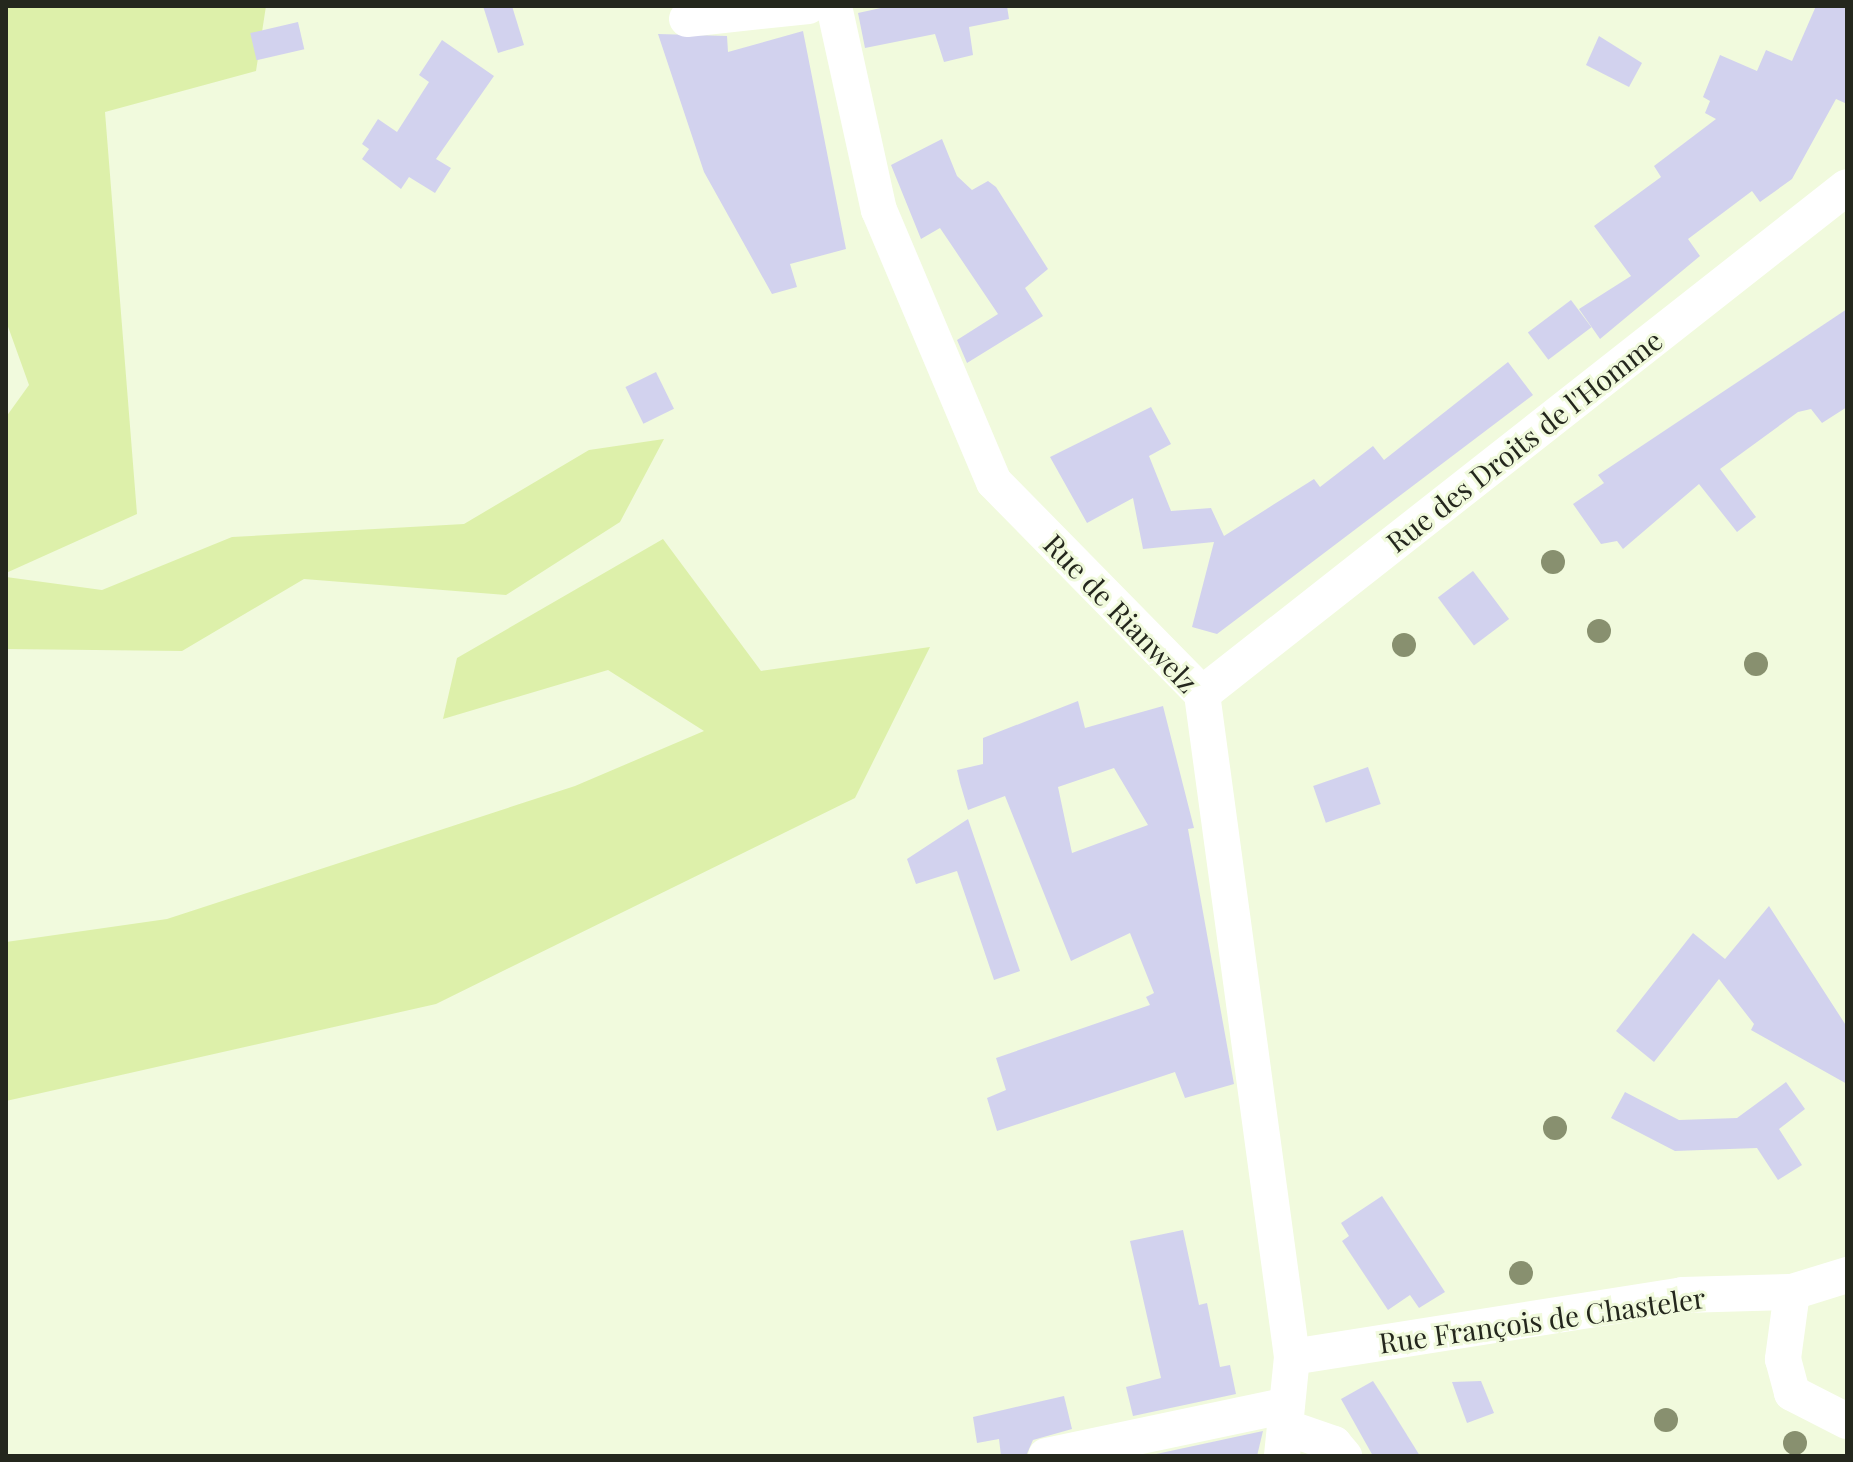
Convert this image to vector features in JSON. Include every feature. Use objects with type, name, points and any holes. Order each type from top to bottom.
[{"type":"street","points":[[687,19],[808,6]]},
{"type":"street","name":"Rue de Rianwelz","points":[[834,6],[879,210],[994,482],[1202,694],[1292,1357],[1285,1429]]},
{"type":"street","name":"Rue des Droits de l'Homme","points":[[1202,694],[1847,187]]},
{"type":"street","name":"Rue François de Chasteler","points":[[1292,1357],[1682,1295],[1792,1292],[1847,1275]]},
{"type":"street","points":[[1792,1292],[1783,1359],[1792,1393],[1847,1421]]},
{"type":"street","points":[[1046,1456],[1285,1429],[1334,1444],[1344,1456]]},
{"type":"green space","points":[[6,6],[266,6],[256,71],[105,112],[137,514],[6,573],[6,417],[29,385],[6,321]]},
{"type":"green space","points":[[664,439],[620,522],[506,595],[304,579],[182,651],[6,649],[6,577],[102,590],[232,537],[464,524],[589,450]]},
{"type":"green space","points":[[663,539],[761,671],[930,647],[855,798],[436,1004],[6,1101],[6,942],[167,919],[575,786],[704,731],[608,670],[443,719],[457,658]]},
{"type":"building","points":[[483,6],[512,6],[524,45],[498,53]]},
{"type":"building","points":[[890,6],[1007,6],[1009,19],[969,27],[973,55],[944,62],[935,34],[865,48],[858,13]]},
{"type":"building","points":[[1816,6],[1847,6],[1847,104],[1836,99],[1792,179],[1760,202],[1752,191],[1688,239],[1700,256],[1600,339],[1579,309],[1631,276],[1594,226],[1661,177],[1654,166],[1716,119],[1705,113],[1710,101],[1703,97],[1720,55],[1757,71],[1766,50],[1792,61]]},
{"type":"building","points":[[298,22],[304,49],[257,60],[250,33]]},
{"type":"building","points":[[803,31],[846,249],[790,264],[797,287],[772,294],[704,172],[658,34],[727,36],[728,52]]},
{"type":"building","points":[[1599,36],[1642,63],[1629,87],[1586,65]]},
{"type":"building","points":[[442,40],[494,76],[436,159],[451,168],[435,193],[409,177],[401,189],[362,159],[369,149],[362,144],[378,119],[397,132],[429,82],[419,75]]},
{"type":"building","points":[[942,139],[957,176],[972,190],[988,181],[996,187],[1048,269],[1025,288],[1043,316],[967,363],[957,340],[998,314],[940,228],[921,239],[891,165]]},
{"type":"building","points":[[1571,300],[1591,327],[1548,360],[1528,332]]},
{"type":"building","points":[[1847,309],[1847,407],[1822,423],[1811,409],[1798,412],[1720,469],[1756,517],[1737,532],[1699,484],[1623,549],[1617,541],[1601,544],[1573,504],[1604,483],[1598,475]]},
{"type":"building","points":[[1508,362],[1533,395],[1217,634],[1192,627],[1214,542],[1143,549],[1133,498],[1087,523],[1050,457],[1151,407],[1171,444],[1149,456],[1171,511],[1211,508],[1224,536],[1314,479],[1320,487],[1373,446],[1384,460]]},
{"type":"building","points":[[656,372],[674,409],[643,424],[625,387]]},
{"type":"building","points":[[1473,571],[1509,619],[1474,645],[1438,597]]},
{"type":"building","points":[[1078,701],[1085,728],[1163,706],[1194,828],[1188,829],[1234,1084],[1185,1098],[1175,1072],[997,1131],[987,1098],[1006,1090],[996,1058],[1150,1005],[1146,997],[1154,993],[1130,933],[1071,961],[1005,796],[968,810],[957,770],[983,764],[983,738]],"holes":[[[1114,768],[1148,825],[1072,853],[1058,787]]]},
{"type":"building","points":[[1368,767],[1381,804],[1326,823],[1313,786]]},
{"type":"building","points":[[968,819],[1020,971],[994,980],[957,871],[916,884],[907,859]]},
{"type":"building","points":[[1769,906],[1847,1027],[1847,1084],[1751,1030],[1754,1024],[1719,979],[1654,1062],[1616,1031],[1693,933],[1725,959]]},
{"type":"building","points":[[1786,1082],[1805,1109],[1779,1129],[1802,1165],[1778,1180],[1757,1148],[1675,1151],[1611,1118],[1625,1092],[1679,1120],[1737,1118]]},
{"type":"building","points":[[1382,1196],[1445,1292],[1419,1308],[1410,1295],[1388,1310],[1342,1241],[1349,1236],[1341,1223]]},
{"type":"building","points":[[1183,1230],[1199,1305],[1207,1303],[1220,1367],[1230,1365],[1236,1394],[1133,1416],[1126,1387],[1161,1378],[1130,1241]]},
{"type":"building","points":[[1373,1381],[1420,1456],[1373,1456],[1341,1399]]},
{"type":"building","points":[[1481,1381],[1494,1413],[1467,1423],[1452,1382]]},
{"type":"building","points":[[1064,1396],[1072,1429],[1033,1440],[1026,1456],[1001,1456],[999,1439],[977,1443],[973,1417]]},
{"type":"building","points":[[1263,1431],[1257,1456],[1147,1456]]}]
